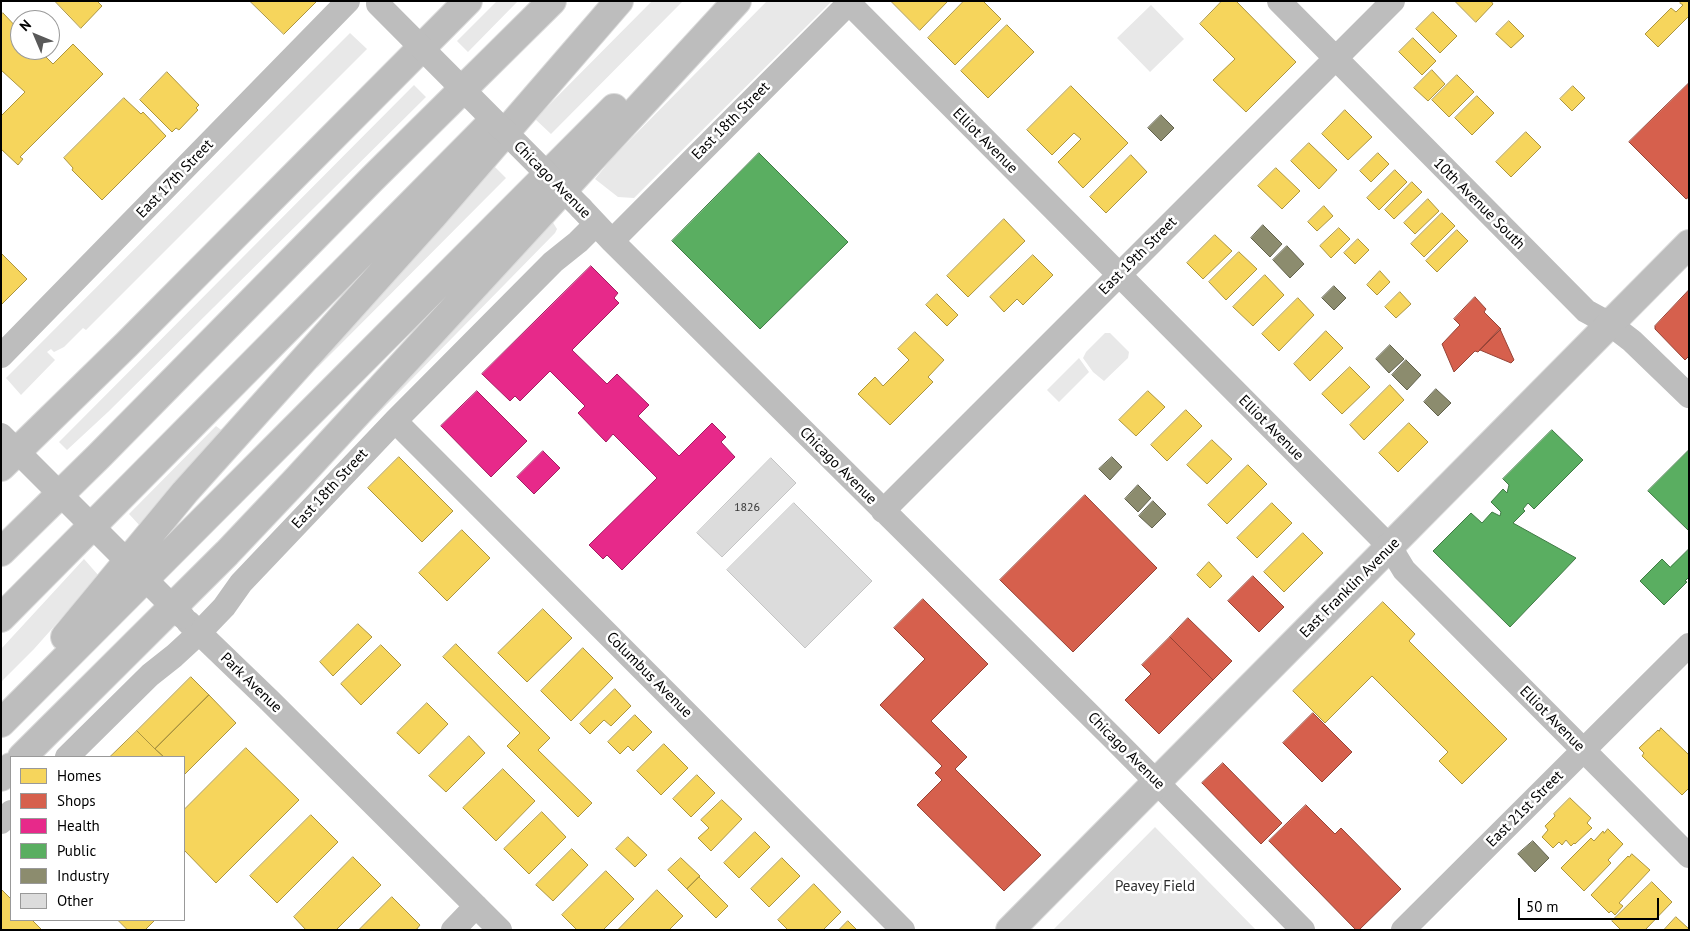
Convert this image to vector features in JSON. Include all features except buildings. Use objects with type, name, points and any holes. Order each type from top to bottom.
[{"type":"main road","points":[[1,467],[127,344],[467,1]]},
{"type":"main road","points":[[1,552],[552,1]]},
{"type":"main road","points":[[1,618],[611,1]]},
{"type":"main road","points":[[1,716],[185,492],[433,216],[619,1]]},
{"type":"main road","points":[[1,723],[512,209],[723,1]]},
{"type":"main road","points":[[23,756],[222,558],[297,480],[737,1]]},
{"type":"main road","name":"East Franklin Avenue","points":[[1010,930],[1689,244]]},
{"type":"main road","points":[[1,454],[127,344]]},
{"type":"main road","points":[[1,628],[70,548]]},
{"type":"street","name":"East 17th Street","points":[[1,356],[348,1]]},
{"type":"street","name":"10th Avenue South","points":[[1278,1],[1586,311],[1610,324],[1632,341],[1689,396]]},
{"type":"street","name":"East 19th Street","points":[[883,511],[1393,1]]},
{"type":"street","name":"East 18th Street","points":[[68,756],[150,675],[174,656],[191,625],[224,607],[241,583],[395,421],[553,262],[850,2]]},
{"type":"street","name":"Elliot Avenue","points":[[850,2],[1390,547],[1404,570],[1689,856]]},
{"type":"street","name":"Chicago Avenue","points":[[376,3],[1303,930]]},
{"type":"street","name":"Columbus Avenue","points":[[395,421],[903,930]]},
{"type":"street","name":"Park Avenue","points":[[1,436],[500,930]]},
{"type":"street","name":"East 21st Street","points":[[1403,930],[1689,645]]},
{"type":"street","points":[[1,822],[10,813]]},
{"type":"street","points":[[453,930],[476,906]]},
{"type":"green space","points":[[497,1],[518,1],[468,52],[457,41]]},
{"type":"green space","points":[[652,1],[683,1],[551,134],[535,119]]},
{"type":"green space","points":[[767,1],[832,1],[634,198],[618,197],[595,179],[613,157]]},
{"type":"green space","points":[[1151,5],[1184,39],[1150,72],[1117,38]]},
{"type":"green space","points":[[350,33],[367,49],[86,330],[83,328],[64,347],[54,352],[51,349],[47,352],[55,360],[21,395],[6,378]]},
{"type":"green space","points":[[414,85],[426,97],[108,412],[67,450],[59,442]]},
{"type":"green space","points":[[492,164],[506,178],[317,368],[320,358]]},
{"type":"green space","points":[[552,221],[557,229],[555,233],[310,483]]},
{"type":"green space","points":[[1105,333],[1110,333],[1129,352],[1128,358],[1104,381],[1093,372],[1083,358],[1086,352]]},
{"type":"green space","points":[[1079,358],[1089,372],[1059,402],[1047,390]]},
{"type":"green space","points":[[216,426],[224,432],[141,527],[129,514]]},
{"type":"green space","points":[[84,559],[99,576],[34,649],[1,682],[1,649]]},
{"type":"green space","name":"Peavey Field","points":[[1155,827],[1256,930],[1053,930]]}]
